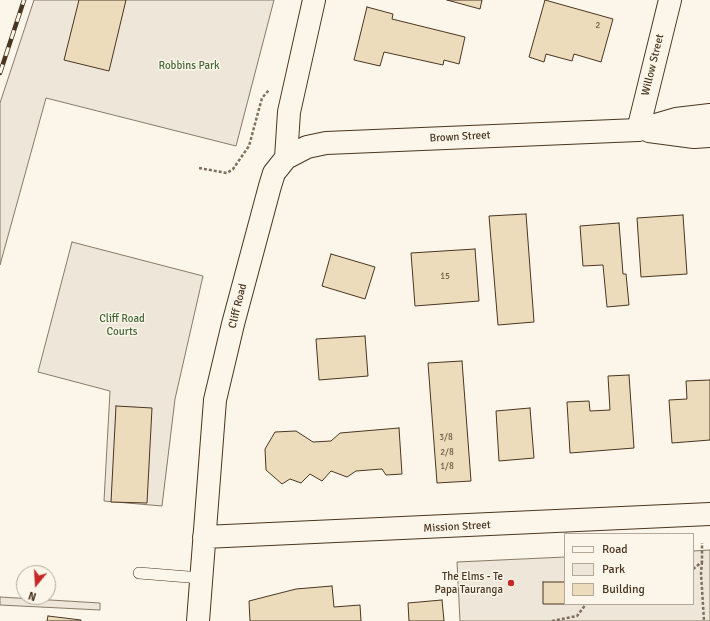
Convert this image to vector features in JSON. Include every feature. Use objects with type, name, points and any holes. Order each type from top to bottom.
[{"type":"street","points":[[286,158],[289,112],[314,0]]},
{"type":"street","name":"Willow Street","points":[[638,130],[670,0]]},
{"type":"street","name":"Brown Street","points":[[638,130],[676,119],[710,115]]},
{"type":"street","name":"Brown Street","points":[[286,158],[307,147],[326,143],[638,130],[694,137],[710,136]]},
{"type":"street","name":"Cliff Road","points":[[198,621],[215,400],[235,317],[270,186],[274,173],[286,158]]},
{"type":"street","name":"Mission Street","points":[[204,537],[710,514]]},
{"type":"lane","points":[[138,573],[201,578]]},
{"type":"path","points":[[199,168],[227,173],[233,169],[249,146],[262,98],[266,92],[273,88]]},
{"type":"path","points":[[702,542],[701,573],[704,621]]},
{"type":"path","points":[[694,568],[702,562]]},
{"type":"path","points":[[552,621],[577,616],[585,605]]},
{"type":"green space","name":"Robbins Park","points":[[34,0],[274,0],[236,146],[46,98],[0,265],[0,103]]},
{"type":"green space","name":"Cliff Road Courts","points":[[72,242],[203,276],[175,399],[162,506],[104,501],[110,391],[38,372]]},
{"type":"green space","name":"The Elms - Te Papa Tauranga","points":[[710,550],[710,621],[460,621],[457,562],[564,557],[564,605],[694,605],[694,551]]},
{"type":"green space","points":[[0,597],[16,598],[16,605],[56,605],[56,600],[100,603],[100,610],[0,605]]},
{"type":"building","points":[[79,0],[126,0],[109,71],[64,60]]},
{"type":"building","points":[[447,0],[482,0],[480,9]]},
{"type":"building","points":[[545,0],[613,19],[601,62],[574,54],[572,61],[546,54],[544,62],[529,57]]},
{"type":"building","points":[[367,7],[393,14],[392,19],[465,37],[459,64],[444,60],[443,65],[384,52],[380,66],[354,60]]},
{"type":"building","points":[[526,214],[534,322],[498,325],[489,216]]},
{"type":"building","points":[[683,215],[687,274],[641,277],[637,218]]},
{"type":"building","points":[[619,223],[623,274],[626,274],[629,305],[607,307],[603,265],[583,266],[580,226]]},
{"type":"building","points":[[475,249],[479,301],[415,306],[411,253]]},
{"type":"building","points":[[331,254],[375,267],[365,299],[322,286]]},
{"type":"building","points":[[365,336],[368,376],[319,380],[316,339]]},
{"type":"building","points":[[462,361],[471,481],[437,483],[428,363]]},
{"type":"building","points":[[629,375],[634,448],[570,453],[567,402],[589,401],[590,411],[610,410],[608,376]]},
{"type":"building","points":[[710,380],[710,440],[672,443],[669,400],[687,399],[686,381]]},
{"type":"building","points":[[116,406],[152,408],[147,503],[111,502]]},
{"type":"building","points":[[530,408],[534,458],[499,461],[496,411]]},
{"type":"building","points":[[399,428],[402,474],[386,475],[382,469],[356,471],[347,477],[331,471],[322,481],[310,474],[301,483],[290,479],[282,484],[266,470],[265,449],[275,432],[296,431],[313,442],[331,441],[340,433]]},
{"type":"building","points":[[543,582],[564,582],[564,604],[543,604]]},
{"type":"building","points":[[332,586],[334,607],[360,605],[361,621],[250,621],[249,601],[296,589]]},
{"type":"building","points":[[442,600],[444,621],[409,621],[408,603]]},
{"type":"building","points":[[48,616],[81,620],[81,621],[47,621]]},
{"type":"railway","points":[[0,73],[24,0]]},
{"type":"place","name":"The Elms - Te Papa Tauranga","points":[[511,583]]}]
